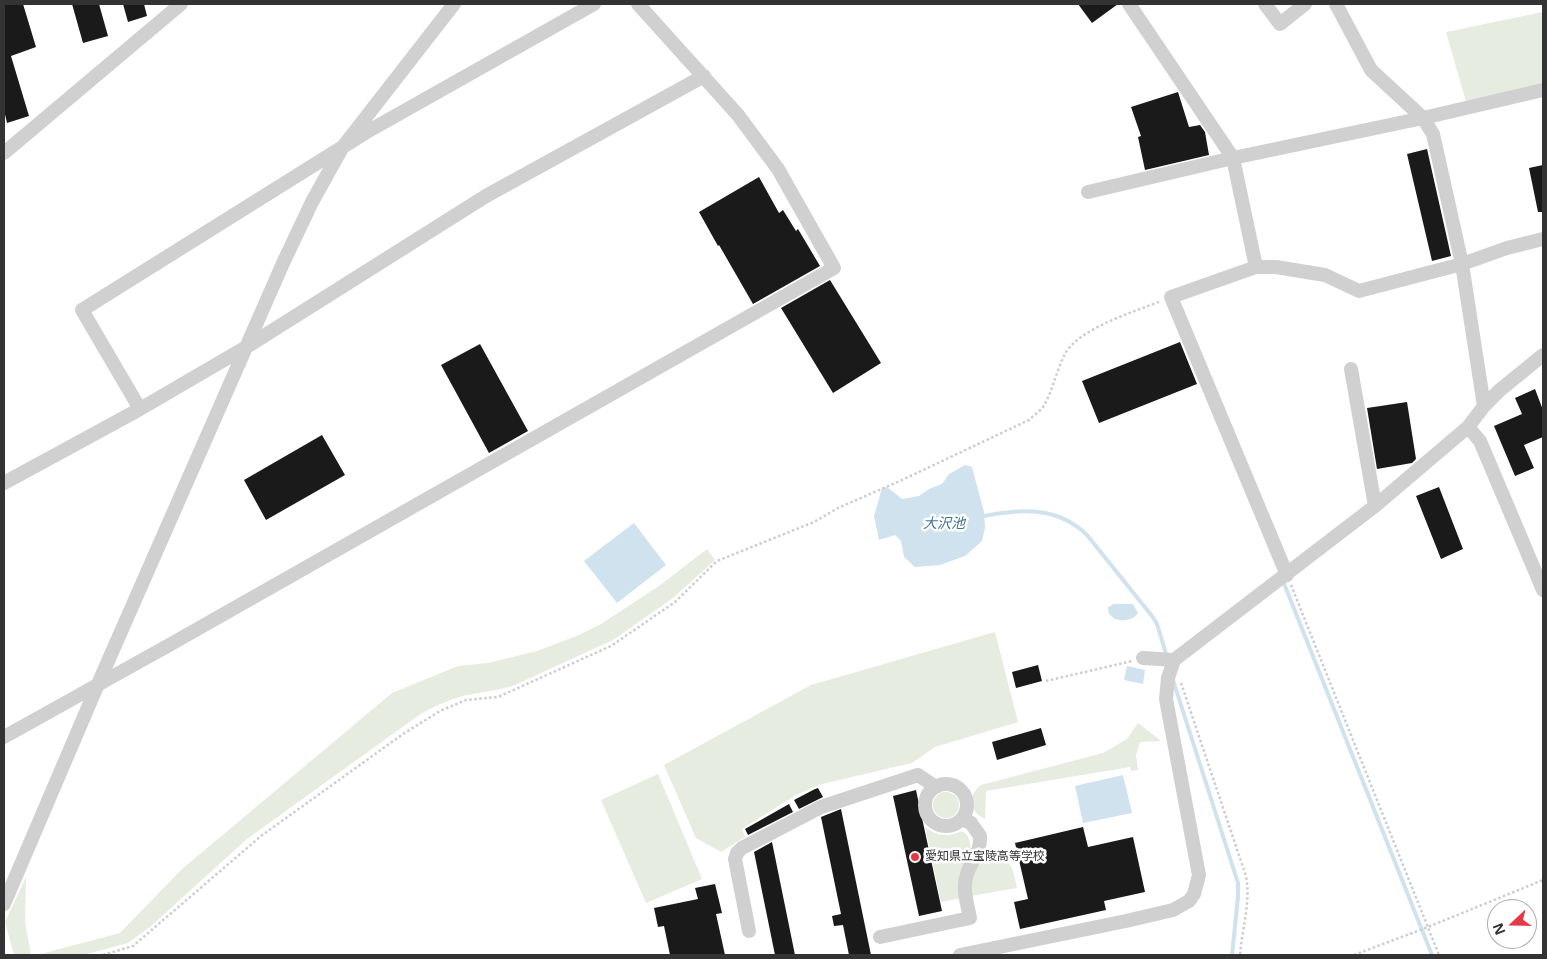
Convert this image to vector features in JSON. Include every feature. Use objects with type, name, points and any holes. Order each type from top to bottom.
[{"type":"street","points":[[4,153],[181,4]]},
{"type":"street","points":[[4,904],[98,684],[312,202],[342,148],[454,4]]},
{"type":"street","points":[[140,409],[82,310],[365,133],[594,4]]},
{"type":"street","points":[[4,737],[834,268],[778,169],[738,115],[638,4]]},
{"type":"street","points":[[1129,4],[1233,158],[1256,267]]},
{"type":"street","points":[[1265,4],[1280,24],[1305,4]]},
{"type":"street","points":[[1336,4],[1371,70],[1423,118],[1433,134],[1462,264],[1484,406]]},
{"type":"street","points":[[4,483],[140,409],[248,346],[486,196],[704,76]]},
{"type":"street","points":[[1088,192],[1543,90]]},
{"type":"street","points":[[1287,575],[1171,297],[1256,267],[1276,267],[1325,275],[1359,291],[1462,264],[1507,248],[1543,239]]},
{"type":"street","points":[[960,955],[1173,910],[1189,901],[1198,885],[1198,865],[1166,698],[1168,678],[1174,660],[1192,644],[1287,575],[1375,506],[1468,427],[1484,406],[1507,384],[1543,355]]},
{"type":"street","points":[[1351,369],[1375,506]]},
{"type":"street","points":[[1468,427],[1480,440],[1543,590]]},
{"type":"street","points":[[1143,658],[1174,660]]},
{"type":"street","points":[[749,931],[735,859],[737,853],[742,848],[821,807],[918,775],[936,787]]},
{"type":"street","points":[[949,784],[960,790],[964,795],[967,805],[962,818],[957,823],[946,826],[930,819],[925,803],[927,797],[936,787],[949,784]]},
{"type":"street","points":[[880,936],[970,918],[965,896],[965,882],[978,852],[980,836],[971,824],[962,818]]},
{"type":"path","points":[[103,955],[133,946],[261,836],[420,723],[440,711],[466,700],[498,697],[611,646],[675,602],[718,561],[814,522],[838,508],[1029,420],[1042,408],[1050,394],[1066,352],[1076,340],[1109,321],[1171,297]]},
{"type":"path","points":[[1287,575],[1439,955]]},
{"type":"path","points":[[1046,681],[1143,658]]},
{"type":"path","points":[[1174,660],[1246,876],[1248,905],[1241,939],[1240,955]]},
{"type":"path","points":[[1354,955],[1428,928],[1543,880]]},
{"type":"shaded area","points":[[1543,12],[1543,86],[1467,105],[1446,32]]},
{"type":"shaded area","points":[[707,549],[715,560],[673,598],[613,640],[515,685],[459,697],[419,715],[247,839],[150,927],[128,943],[83,955],[37,955],[120,933],[182,869],[392,693],[458,666],[488,663],[537,651],[579,635],[601,624],[659,586]]},
{"type":"shaded area","points":[[995,632],[1018,722],[935,747],[912,763],[822,784],[796,795],[742,829],[745,837],[721,852],[696,838],[664,765],[811,685]]},
{"type":"shaded area","points":[[1138,723],[1161,741],[1140,742],[1136,755],[1138,770],[1131,771],[1130,767],[986,791],[985,819],[973,808],[972,799],[981,785],[1103,753],[1127,739]]},
{"type":"shaded area","points":[[658,774],[702,879],[646,903],[601,800]]},
{"type":"shaded area","points":[[946,792],[955,796],[959,805],[955,814],[946,818],[937,814],[933,805],[937,796]]},
{"type":"shaded area","points":[[925,827],[943,835],[952,835],[962,831],[967,836],[971,851],[970,862],[961,898],[941,902]]},
{"type":"shaded area","points":[[990,857],[1003,859],[1010,865],[1017,888],[971,896],[971,876],[981,860]]},
{"type":"shaded area","points":[[26,877],[25,922],[31,955],[14,955],[5,922]]},
{"type":"water","name":"大沢池","points":[[965,465],[972,467],[984,512],[985,528],[982,541],[965,556],[940,565],[915,567],[904,557],[901,541],[895,535],[879,540],[874,516],[882,488],[887,487],[902,499],[919,496],[929,489],[942,484],[949,474]]},
{"type":"water","points":[[634,523],[666,565],[617,603],[584,561]]},
{"type":"water","points":[[1114,604],[1133,604],[1138,613],[1130,619],[1115,619],[1111,616],[1108,607]]},
{"type":"water","points":[[1127,666],[1145,670],[1143,684],[1124,680]]},
{"type":"water","points":[[1123,775],[1132,813],[1083,823],[1075,786]]},
{"type":"building","points":[[4,4],[23,4],[36,47],[11,56],[29,116],[7,123],[4,110]]},
{"type":"building","points":[[72,4],[99,4],[108,36],[83,43]]},
{"type":"building","points":[[123,4],[144,4],[147,16],[128,22]]},
{"type":"building","points":[[1078,4],[1118,4],[1092,23]]},
{"type":"building","points":[[1178,92],[1189,127],[1200,125],[1205,132],[1209,155],[1145,170],[1138,137],[1141,136],[1131,107]]},
{"type":"building","points":[[1427,149],[1451,256],[1432,261],[1407,154]]},
{"type":"building","points":[[1543,165],[1543,212],[1538,212],[1529,168]]},
{"type":"building","points":[[759,177],[779,213],[783,210],[796,231],[798,229],[820,266],[753,304],[699,212]]},
{"type":"building","points":[[830,280],[881,363],[833,393],[781,308]]},
{"type":"building","points":[[1180,342],[1197,384],[1099,423],[1082,381]]},
{"type":"building","points":[[480,344],[528,431],[489,453],[441,365]]},
{"type":"building","points":[[1535,389],[1543,410],[1543,437],[1524,445],[1534,468],[1515,476],[1494,426],[1522,414],[1515,398]]},
{"type":"building","points":[[1407,402],[1416,459],[1412,463],[1377,469],[1367,408]]},
{"type":"building","points":[[322,435],[345,475],[266,520],[244,480]]},
{"type":"building","points":[[1439,487],[1463,549],[1441,559],[1416,496]]},
{"type":"building","points":[[1038,665],[1042,681],[1016,688],[1012,672]]},
{"type":"building","points":[[1041,728],[1046,745],[997,760],[992,742]]},
{"type":"building","points":[[818,788],[823,797],[799,809],[794,800]]},
{"type":"building","points":[[916,790],[942,911],[919,916],[893,796]]},
{"type":"building","points":[[789,804],[793,812],[748,835],[745,829]]},
{"type":"building","points":[[841,809],[871,955],[849,955],[843,925],[834,926],[832,916],[841,914],[821,817]]},
{"type":"building","points":[[1083,827],[1088,847],[1133,837],[1145,892],[1104,901],[1106,910],[1020,929],[1014,902],[1028,899],[1015,843]]},
{"type":"building","points":[[772,842],[795,955],[775,955],[754,852]]},
{"type":"building","points":[[715,884],[722,913],[716,914],[725,955],[670,955],[664,926],[658,927],[654,908],[698,899],[695,888]]},
{"type":"waterway","points":[[984,516],[1025,511],[1038,512],[1051,514],[1076,526],[1087,535],[1152,616],[1157,624],[1167,657]]},
{"type":"waterway","points":[[1283,581],[1432,955]]},
{"type":"waterway","points":[[1173,680],[1238,883],[1232,955]]},
{"type":"place","name":"愛知県立宝陵高等学校","points":[[915,857]]}]
